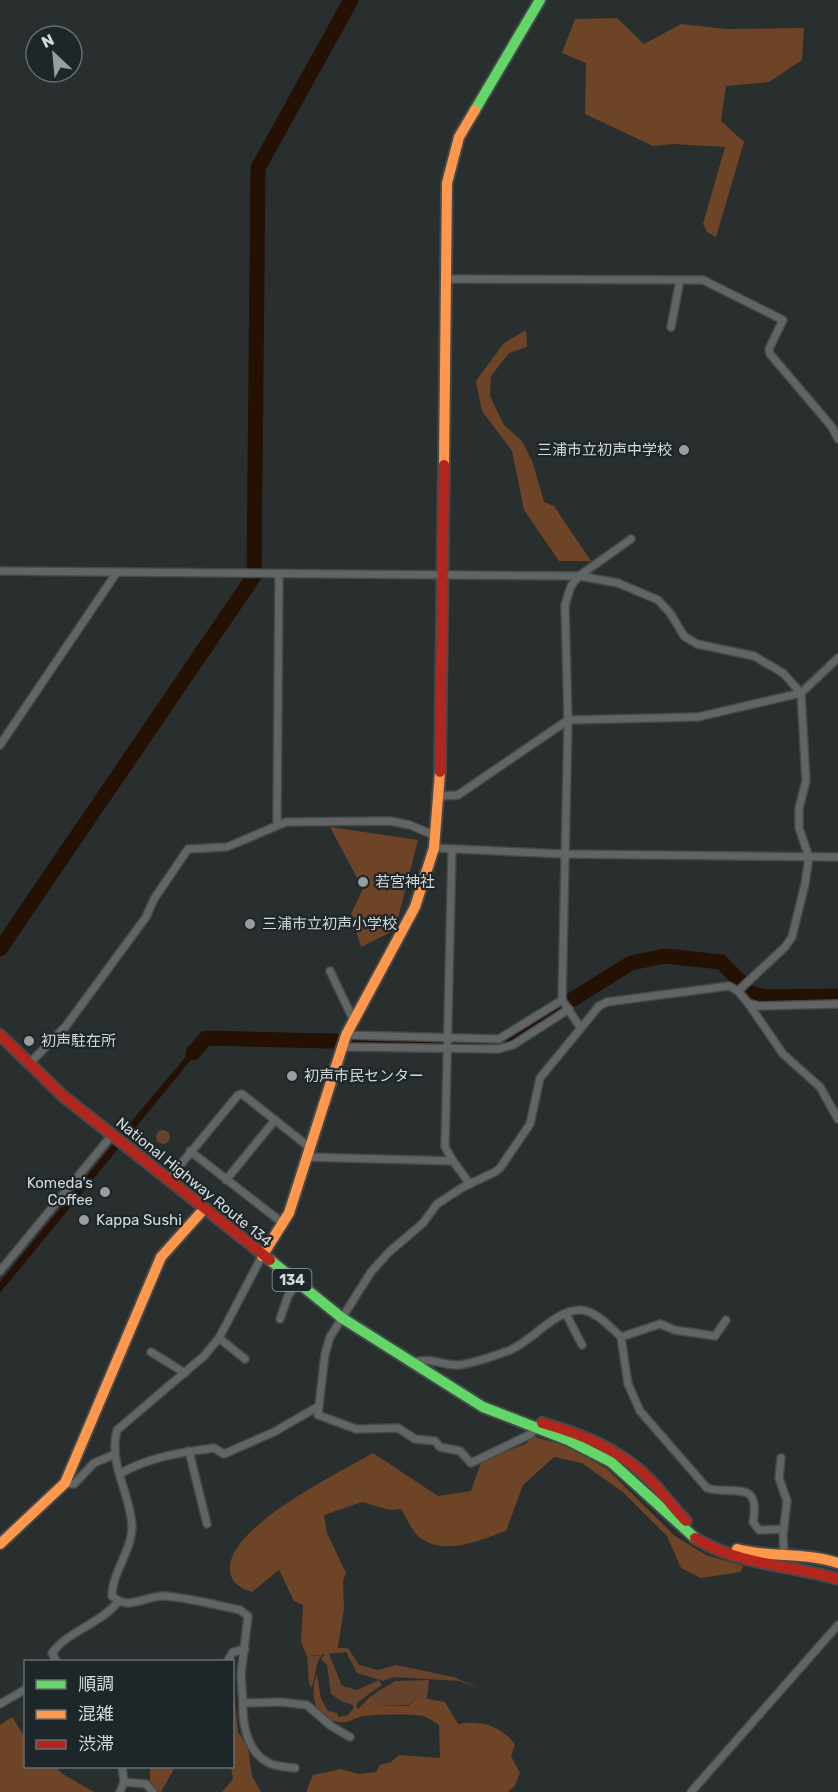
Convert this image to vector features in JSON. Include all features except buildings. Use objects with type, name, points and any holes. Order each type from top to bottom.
[{"type":"main road","points":[[262,1256],[284,1224],[353,1019],[408,924],[434,848],[440,796],[447,183],[452,153],[472,114],[540,0]]},
{"type":"main road","name":"National Highway Route 134","points":[[0,1035],[29,1065],[112,1135],[342,1318],[483,1407],[568,1440],[611,1462],[688,1534],[712,1549],[754,1562],[808,1570],[838,1578]]},
{"type":"main road","points":[[0,1544],[65,1483],[161,1257],[204,1209]]},
{"type":"main road","name":"National Highway Route 134","points":[[470,1398],[598,1442],[640,1472],[692,1527],[711,1539],[743,1551],[797,1554],[838,1563]]},
{"type":"main road","points":[[784,1554],[791,1562],[814,1567],[838,1578]]},
{"type":"main road","points":[[797,1554],[838,1568]]},
{"type":"street","points":[[445,279],[703,280],[783,320],[770,354],[832,427],[838,439]]},
{"type":"street","points":[[671,327],[680,280]]},
{"type":"street","points":[[580,1027],[566,1004],[565,854],[568,720],[565,605],[571,586],[579,576],[631,539]]},
{"type":"street","points":[[0,571],[579,576],[618,583],[658,600],[670,613],[684,636],[697,644],[754,656],[783,673],[801,693],[806,781],[799,808],[799,828],[809,857],[805,884],[792,937],[777,956],[738,991]]},
{"type":"street","points":[[0,745],[117,572]]},
{"type":"street","points":[[277,824],[279,574]]},
{"type":"street","points":[[440,796],[458,795],[568,720],[698,717],[801,693],[838,658]]},
{"type":"street","points":[[29,1065],[66,1026],[146,917],[183,853],[194,848],[227,847],[277,824],[390,821],[410,825],[436,836]]},
{"type":"street","points":[[434,848],[565,854],[838,856]]},
{"type":"street","points":[[452,849],[445,1147],[470,1184]]},
{"type":"street","points":[[330,971],[353,1019]]},
{"type":"street","points":[[535,1429],[531,1434],[471,1463],[460,1451],[440,1447],[435,1441],[415,1439],[398,1428],[356,1429],[332,1421],[318,1415],[325,1354],[330,1337],[380,1261],[423,1223],[437,1204],[470,1184],[495,1173],[530,1124],[540,1078],[592,1012],[607,1002],[722,986],[738,991],[783,1054],[826,1095],[838,1119]]},
{"type":"street","points":[[748,1003],[759,1006],[838,1004]]},
{"type":"street","points":[[344,1041],[448,1043],[504,1038],[566,1004]]},
{"type":"street","points":[[344,1041],[448,1043],[506,1048],[566,1004]]},
{"type":"street","points":[[168,1179],[238,1095],[242,1094],[275,1120],[308,1152],[453,1161]]},
{"type":"street","points":[[226,1180],[275,1120]]},
{"type":"street","points":[[0,1271],[112,1135]]},
{"type":"street","points":[[190,1151],[284,1224]]},
{"type":"street","points":[[262,1256],[219,1338],[185,1373],[117,1430],[113,1455],[121,1473],[132,1526],[121,1568],[112,1587],[112,1596],[118,1602],[129,1604],[164,1596],[240,1610],[248,1616],[241,1674],[242,1721],[249,1740],[267,1762],[296,1768]]},
{"type":"street","points":[[280,1319],[288,1296],[297,1284]]},
{"type":"street","points":[[412,1363],[431,1359],[448,1364],[473,1362],[519,1347],[566,1314],[580,1309],[590,1311],[621,1336],[624,1342],[628,1384],[645,1419],[707,1488],[736,1489],[753,1497],[756,1504],[753,1522],[759,1530],[784,1529]]},
{"type":"street","points":[[566,1314],[582,1345]]},
{"type":"street","points":[[621,1336],[660,1324],[675,1330],[715,1336],[726,1320]]},
{"type":"street","points":[[219,1338],[245,1359]]},
{"type":"street","points":[[151,1353],[185,1373]]},
{"type":"street","points":[[121,1473],[140,1462],[189,1451],[214,1448],[224,1454],[274,1432],[319,1406]]},
{"type":"street","points":[[189,1451],[207,1524]]},
{"type":"street","points":[[65,1483],[74,1484],[94,1463],[113,1455]]},
{"type":"street","points":[[781,1458],[779,1478],[787,1501],[784,1554]]},
{"type":"street","points":[[56,1660],[52,1653],[59,1644],[108,1614],[118,1602]]},
{"type":"street","points":[[691,1792],[838,1625]]},
{"type":"street","points":[[229,1660],[233,1652],[245,1649]]},
{"type":"street","points":[[0,1704],[24,1690]]},
{"type":"street","points":[[243,1703],[281,1702],[307,1705],[331,1726],[350,1737]]},
{"type":"street","points":[[120,1792],[124,1782],[122,1768]]},
{"type":"street","points":[[124,1782],[146,1784],[153,1792]]},
{"type":"shaded area","points":[[617,18],[644,44],[681,24],[727,29],[804,28],[802,60],[769,82],[726,86],[721,121],[744,142],[716,237],[707,232],[703,224],[725,147],[673,144],[653,146],[585,114],[586,63],[562,53],[575,19]]},
{"type":"shaded area","points":[[526,330],[527,347],[509,353],[491,376],[490,396],[504,425],[522,441],[533,463],[544,502],[554,506],[591,561],[559,561],[524,510],[512,451],[482,411],[476,381],[504,343]]},
{"type":"shaded area","points":[[330,827],[418,840],[395,930],[361,947],[351,914],[363,889]]},
{"type":"shaded area","points":[[205,1038],[208,1039],[0,1293],[0,1282],[194,1047]]},
{"type":"shaded area","points":[[160,1130],[166,1130],[170,1137],[166,1144],[160,1144],[156,1140],[156,1134]]},
{"type":"shaded area","points":[[531,1436],[567,1446],[607,1469],[675,1536],[706,1555],[743,1566],[741,1572],[701,1578],[681,1568],[667,1536],[624,1493],[582,1463],[554,1457],[523,1485],[506,1531],[462,1545],[440,1546],[429,1543],[416,1534],[401,1509],[390,1510],[362,1502],[324,1515],[327,1533],[346,1573],[343,1581],[344,1608],[337,1653],[307,1656],[301,1642],[303,1605],[294,1601],[279,1570],[252,1592],[238,1585],[231,1576],[233,1555],[245,1538],[264,1520],[311,1488],[373,1453],[438,1496],[471,1491],[482,1460],[526,1444]]},
{"type":"shaded area","points":[[338,1648],[348,1648],[359,1665],[378,1670],[396,1665],[454,1677],[481,1689],[459,1681],[393,1677],[383,1681],[357,1673],[346,1652],[337,1653]]},
{"type":"shaded area","points":[[325,1654],[329,1654],[342,1686],[357,1690],[379,1680],[382,1685],[358,1702],[354,1711],[353,1705],[331,1694],[327,1665],[321,1659]]},
{"type":"shaded area","points":[[322,1655],[312,1687],[309,1685],[307,1656]]},
{"type":"shaded area","points":[[317,1674],[321,1699],[328,1711],[337,1713],[339,1717],[348,1715],[356,1705],[358,1709],[371,1696],[378,1706],[408,1706],[417,1697],[445,1702],[458,1724],[475,1723],[497,1729],[515,1744],[511,1756],[520,1773],[514,1787],[508,1792],[306,1792],[313,1775],[341,1769],[359,1774],[376,1772],[380,1765],[391,1762],[399,1755],[440,1758],[439,1725],[429,1718],[416,1715],[373,1715],[341,1722],[323,1716],[314,1697]]},
{"type":"shaded area","points":[[429,1680],[427,1699],[417,1697],[408,1705],[378,1706],[371,1696],[395,1681]]},
{"type":"shaded area","points":[[234,1692],[238,1732],[248,1747],[252,1776],[261,1792],[222,1792],[233,1779],[231,1768],[234,1768]]},
{"type":"shaded area","points":[[12,1717],[24,1735],[24,1768],[58,1768],[61,1773],[94,1792],[0,1792],[0,1725]]},
{"type":"shaded area","points":[[150,1768],[174,1768],[161,1792],[150,1792]]},
{"type":"waterway","points":[[0,949],[254,576],[258,168],[351,0]]},
{"type":"waterway","points":[[193,1053],[206,1038],[499,1045],[631,963],[665,956],[721,962],[741,982]]},
{"type":"waterway","points":[[752,993],[764,997],[838,996]]},
{"type":"traffic: fast","points":[[475,110],[540,0]]},
{"type":"traffic: fast","points":[[270,1260],[342,1318],[483,1407],[568,1440],[611,1462],[695,1538]]},
{"type":"traffic: slow","points":[[444,465],[447,183],[459,137],[475,110]]},
{"type":"traffic: slow","points":[[262,1256],[289,1213],[346,1035],[415,907],[434,848],[440,772]]},
{"type":"traffic: slow","points":[[0,1544],[65,1483],[161,1257],[204,1209]]},
{"type":"traffic: slow","points":[[737,1549],[813,1557],[838,1563]]},
{"type":"traffic: jam","points":[[440,772],[444,465]]},
{"type":"traffic: jam","points":[[0,1035],[63,1096],[270,1260]]},
{"type":"traffic: jam","points":[[542,1423],[599,1444],[625,1459],[649,1479],[686,1521]]},
{"type":"traffic: jam","points":[[695,1538],[712,1547],[746,1559],[838,1579]]},
{"type":"place","name":"三浦市立初声中学校","points":[[684,450]]},
{"type":"place","name":"若宮神社","points":[[363,882]]},
{"type":"place","name":"三浦市立初声小学校","points":[[250,924]]},
{"type":"place","name":"初声駐在所","points":[[29,1041]]},
{"type":"place","name":"初声市民センター","points":[[292,1076]]},
{"type":"place","name":"Komeda's Coffee","points":[[105,1192]]},
{"type":"place","name":"Kappa Sushi","points":[[84,1220]]}]
